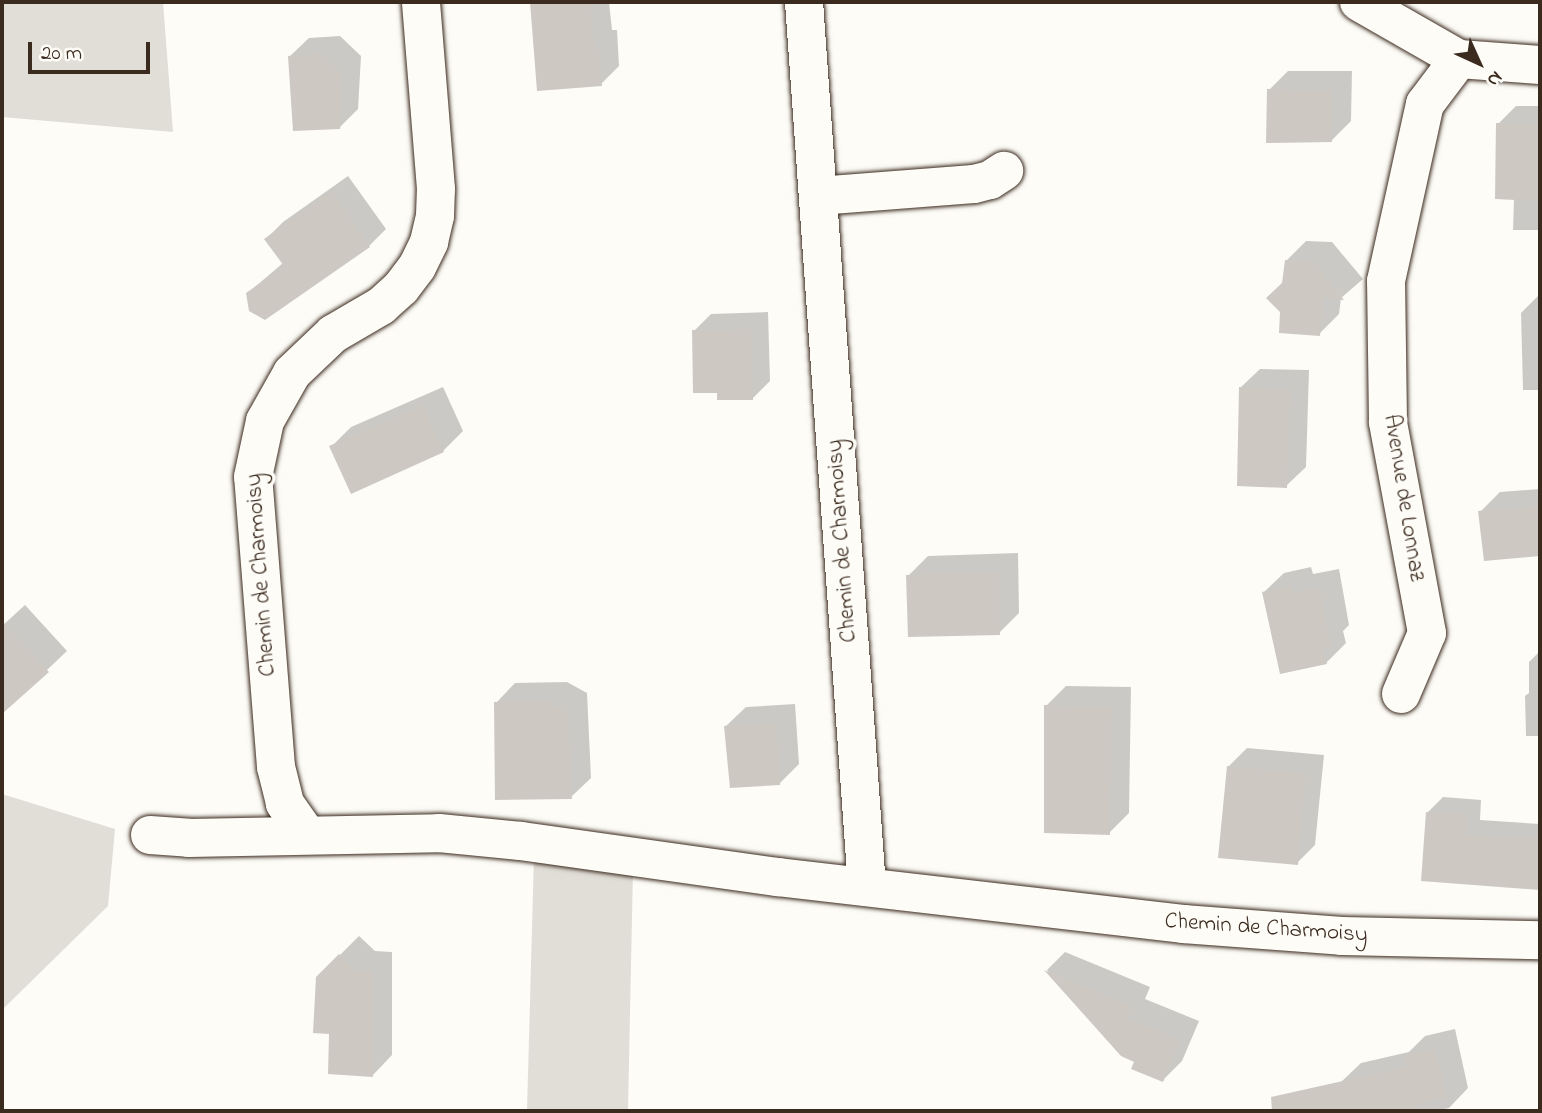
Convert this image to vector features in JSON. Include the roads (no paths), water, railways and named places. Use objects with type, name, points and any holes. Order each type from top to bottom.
[{"type":"street","name":"Chemin de Charmoisy","points":[[307,835],[285,803],[276,767],[253,477],[265,421],[292,373],[333,334],[381,306],[401,288],[417,267],[429,242],[435,216],[436,190],[421,2]]},
{"type":"street","name":"Chemin de Charmoisy","points":[[804,2],[867,887]]},
{"type":"street","points":[[1359,2],[1459,59],[1540,65]]},
{"type":"street","name":"Avenue de Lonnaz","points":[[1401,694],[1427,633],[1388,422],[1386,281],[1425,104],[1459,59]]},
{"type":"street","points":[[818,196],[974,184],[990,180],[1004,171]]},
{"type":"street","name":"Chemin de Charmoisy","points":[[150,835],[189,838],[439,833],[1196,925],[1342,936],[1540,940]]}]
